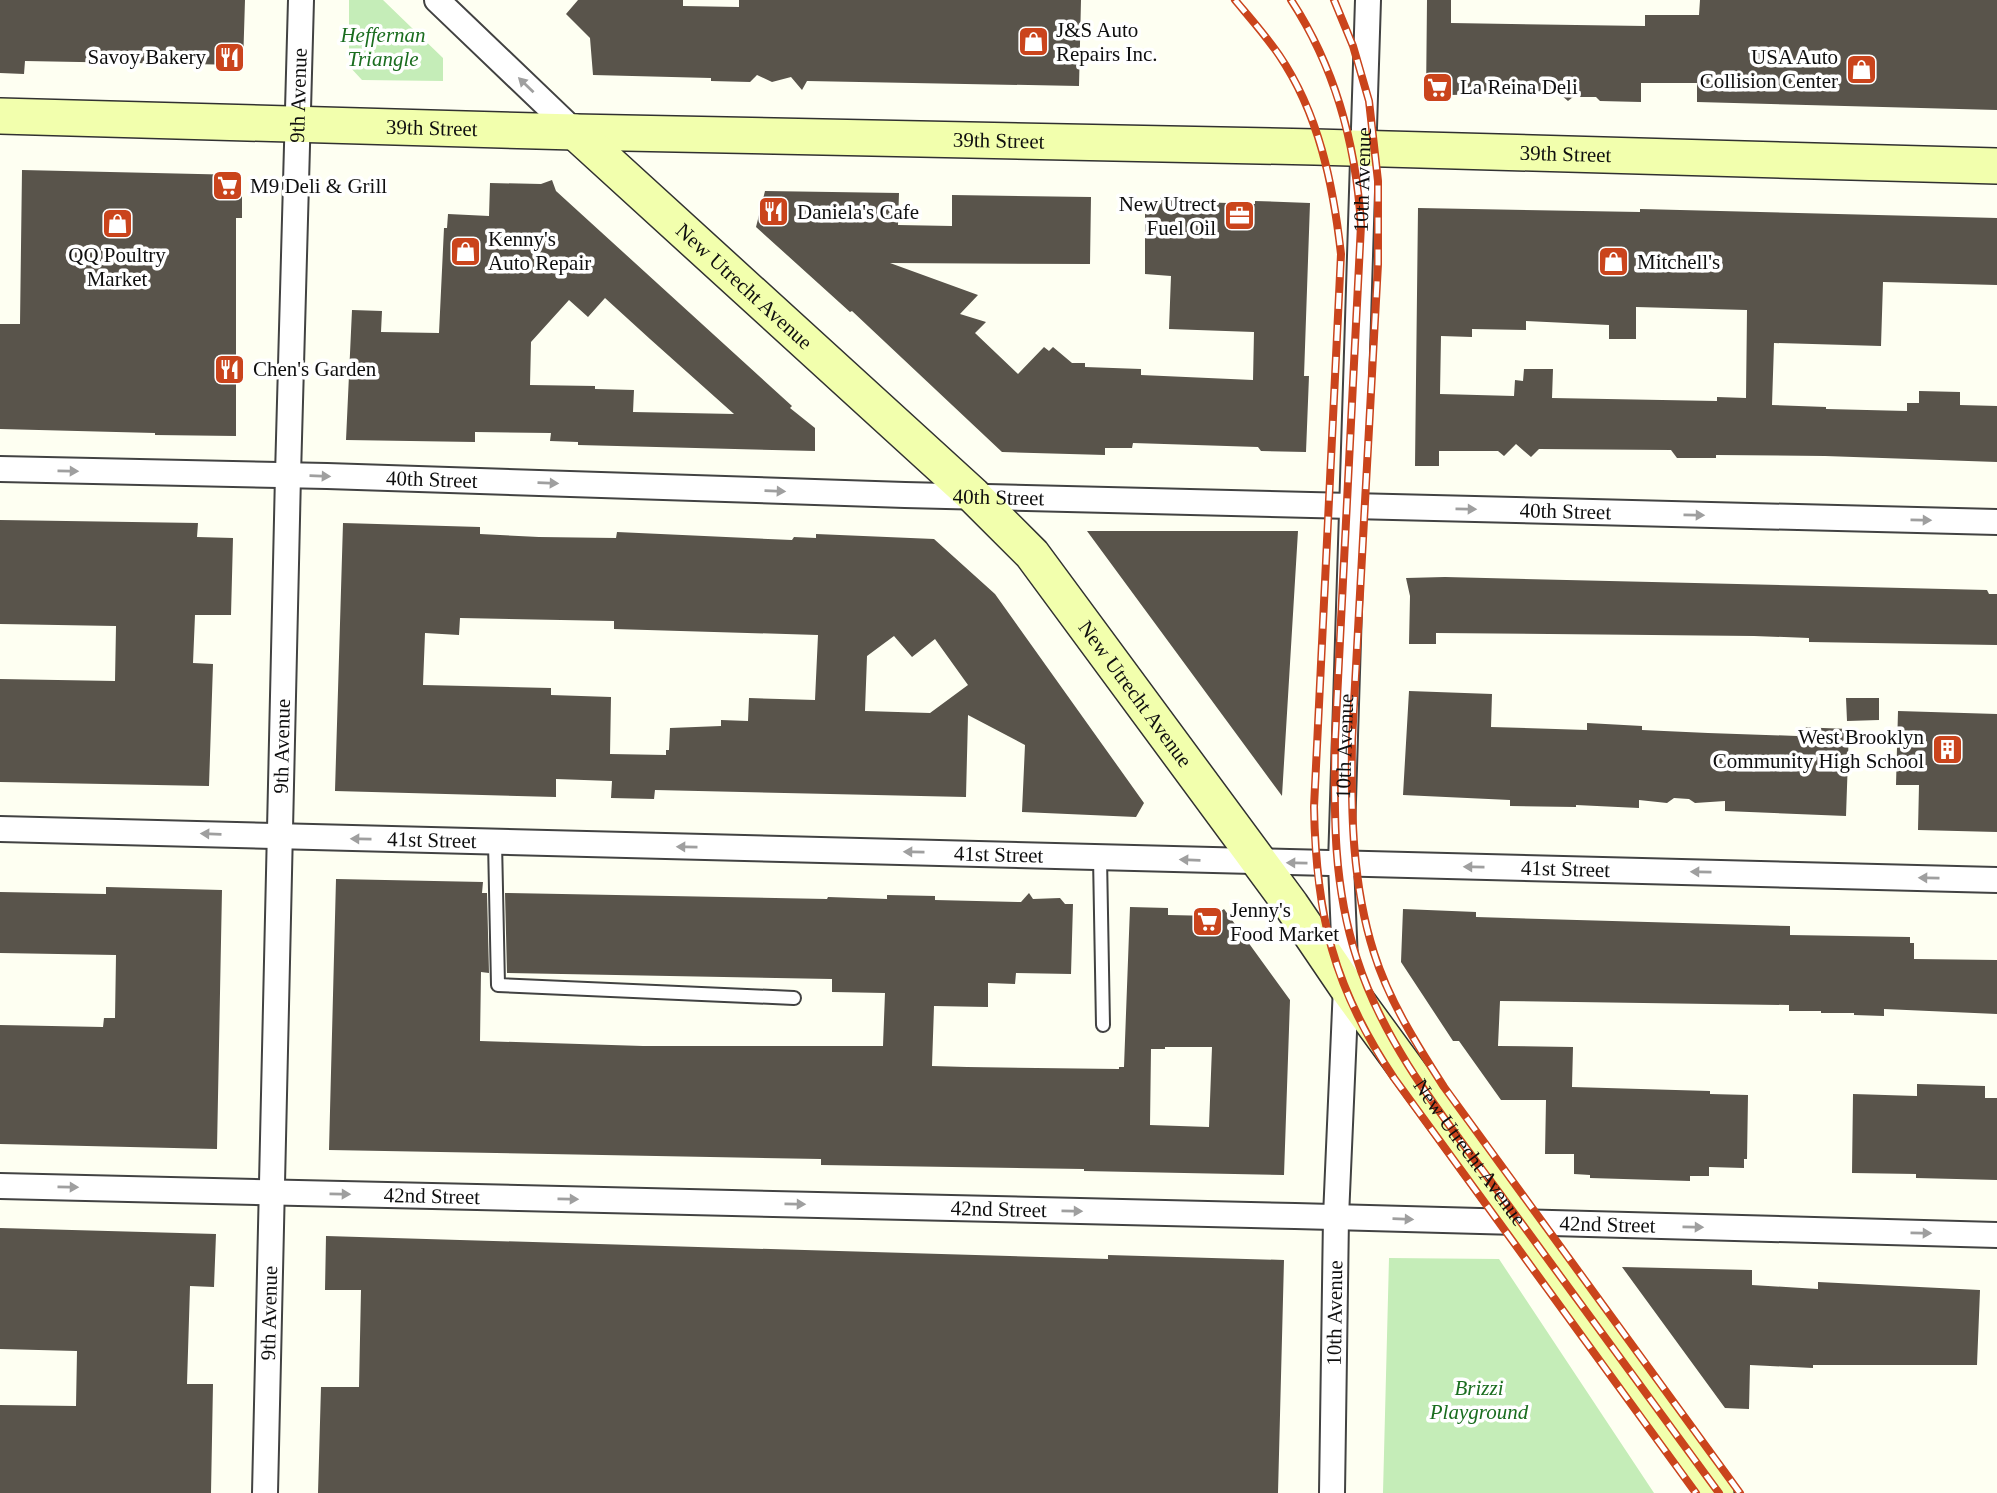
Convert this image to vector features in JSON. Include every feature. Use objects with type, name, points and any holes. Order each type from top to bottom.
[{"type":"main road","name":"39th Street","points":[[0,116],[1997,166]]},
{"type":"main road","name":"New Utrecht Avenue","points":[[575,132],[973,495],[1032,554],[1291,905],[1346,986],[1716,1493]]},
{"type":"street","name":"9th Avenue","points":[[265,1493],[301,0]]},
{"type":"street","name":"New Utrecht Avenue","points":[[438,0],[575,132]]},
{"type":"street","name":"10th Avenue","points":[[1332,1493],[1336,1217],[1346,986],[1341,864],[1368,0]]},
{"type":"street","name":"40th Street","points":[[0,469],[288,475],[886,495],[973,495],[1997,522]]},
{"type":"street","name":"41st Street","points":[[0,829],[1997,880]]},
{"type":"street","name":"42nd Street","points":[[0,1186],[1997,1235]]},
{"type":"lane","points":[[495,842],[498,985],[794,998]]},
{"type":"lane","points":[[1100,857],[1103,1025]]},
{"type":"green space","name":"Heffernan Triangle","points":[[349,0],[383,0],[443,58],[443,81],[362,80],[349,66]]},
{"type":"green space","name":"Brizzi Playground","points":[[1389,1258],[1499,1259],[1654,1493],[1383,1493]]},
{"type":"building","points":[[0,0],[245,0],[243,65],[25,61],[24,74],[0,73]]},
{"type":"building","points":[[578,0],[683,0],[683,6],[739,7],[739,0],[1081,0],[1079,86],[807,81],[802,90],[791,77],[772,82],[757,75],[750,82],[711,81],[711,78],[593,75],[590,38],[566,14]]},
{"type":"building","points":[[1427,0],[1451,0],[1451,23],[1645,26],[1645,15],[1699,15],[1700,0],[1997,0],[1997,110],[1697,102],[1697,83],[1641,83],[1641,102],[1600,101],[1596,97],[1573,97],[1568,101],[1561,95],[1521,95],[1519,91],[1489,91],[1487,94],[1426,98]]},
{"type":"building","points":[[22,170],[242,175],[242,218],[236,218],[236,436],[0,429],[0,324],[20,324]]},
{"type":"building","points":[[552,180],[556,191],[792,406],[790,408],[815,428],[815,451],[578,445],[578,442],[550,441],[551,433],[475,432],[475,442],[346,440],[352,310],[382,311],[381,332],[439,333],[444,228],[447,228],[448,214],[489,216],[490,183],[541,184]],"holes":[[[605,298],[734,414],[633,412],[634,390],[595,389],[595,386],[530,385],[531,342],[569,300],[588,317]]]},
{"type":"building","points":[[765,191],[899,193],[898,225],[952,226],[952,195],[1091,197],[1090,264],[890,263],[978,295],[960,314],[986,322],[975,333],[1018,374],[1044,347],[1049,351],[1053,347],[1072,363],[1085,363],[1085,367],[1141,369],[1141,375],[1253,380],[1254,332],[1169,329],[1171,276],[1145,274],[1145,201],[1155,202],[1163,196],[1173,201],[1310,203],[1304,376],[1309,376],[1306,452],[1261,451],[1258,447],[1133,443],[1132,448],[1105,448],[1105,455],[1002,452],[852,311],[756,227]]},
{"type":"building","points":[[1418,208],[1640,212],[1640,209],[1997,218],[1997,285],[1883,282],[1881,346],[1774,343],[1772,405],[1907,411],[1907,403],[1919,403],[1919,391],[1960,392],[1960,405],[1997,406],[1997,462],[1825,456],[1716,455],[1716,458],[1677,458],[1671,450],[1539,449],[1531,457],[1516,444],[1504,456],[1498,451],[1439,451],[1439,466],[1415,466]],"holes":[[[1636,307],[1747,310],[1746,398],[1717,397],[1717,401],[1552,398],[1553,369],[1524,369],[1523,381],[1515,380],[1514,396],[1440,394],[1441,336],[1472,337],[1472,329],[1526,330],[1526,321],[1609,325],[1609,339],[1636,339]]]},
{"type":"building","points":[[0,520],[198,523],[197,537],[233,538],[231,615],[195,615],[193,663],[213,664],[209,786],[0,782],[0,679],[115,681],[116,626],[0,624]]},
{"type":"building","points":[[343,523],[480,527],[480,534],[539,537],[616,538],[617,532],[792,540],[794,537],[816,538],[816,534],[934,539],[995,594],[1144,803],[1136,817],[1022,812],[1025,745],[968,715],[966,797],[655,790],[654,799],[611,798],[612,781],[556,779],[556,797],[335,791]],"holes":[[[460,618],[614,621],[614,629],[818,635],[815,700],[749,698],[748,721],[721,720],[721,726],[670,728],[669,750],[666,750],[666,755],[610,754],[611,697],[551,695],[551,688],[423,685],[425,633],[459,635]],[[894,636],[912,657],[935,639],[968,685],[930,713],[865,711],[867,656]]]},
{"type":"building","points":[[1087,531],[1298,531],[1282,796]]},
{"type":"building","points":[[1406,578],[1987,590],[1989,594],[1997,594],[1997,645],[1809,642],[1809,638],[1754,636],[1436,633],[1436,644],[1409,644],[1410,596]]},
{"type":"building","points":[[1409,691],[1492,694],[1491,727],[1587,730],[1587,723],[1642,726],[1642,730],[1797,736],[1797,727],[1849,729],[1846,816],[1725,811],[1725,801],[1695,803],[1689,799],[1674,798],[1667,803],[1639,800],[1639,808],[1510,806],[1510,800],[1403,795]]},
{"type":"building","points":[[1846,698],[1879,698],[1879,720],[1847,721]]},
{"type":"building","name":"West Brooklyn Community High School","points":[[1898,711],[1997,714],[1997,832],[1918,830],[1919,785],[1896,785]]},
{"type":"building","points":[[336,879],[483,882],[482,893],[487,893],[489,973],[481,972],[480,1041],[643,1046],[883,1046],[885,993],[832,992],[832,979],[507,973],[505,893],[827,899],[887,899],[887,895],[935,896],[935,900],[1021,902],[1029,893],[1033,899],[1060,898],[1065,904],[1073,904],[1071,974],[1016,973],[1015,984],[988,983],[988,1007],[934,1006],[932,1066],[1124,1067],[1130,907],[1168,908],[1168,915],[1214,916],[1224,909],[1290,1000],[1284,1175],[821,1165],[821,1159],[329,1150]],"holes":[[[1212,1047],[1209,1127],[1150,1125],[1151,1049]]]},
{"type":"building","points":[[106,887],[222,890],[217,1149],[0,1144],[0,1025],[103,1027],[104,1018],[115,1018],[116,955],[0,953],[0,892],[106,894]]},
{"type":"building","points":[[1403,909],[1476,912],[1476,917],[1790,926],[1790,935],[1910,937],[1910,943],[1914,943],[1914,959],[1997,960],[1997,1014],[1884,1009],[1884,1016],[1789,1011],[1789,1005],[1500,1001],[1498,1046],[1573,1047],[1572,1087],[1710,1091],[1710,1094],[1748,1095],[1747,1159],[1744,1159],[1744,1168],[1709,1167],[1709,1176],[1690,1176],[1690,1181],[1590,1178],[1590,1175],[1574,1174],[1574,1154],[1545,1154],[1546,1100],[1501,1100],[1459,1041],[1453,1041],[1401,962]]},
{"type":"building","points":[[1917,1084],[1985,1086],[1985,1098],[1997,1098],[1997,1180],[1852,1173],[1853,1094],[1917,1096]]},
{"type":"building","points":[[0,1228],[216,1234],[214,1287],[190,1286],[187,1384],[213,1384],[211,1493],[0,1493],[0,1405],[76,1406],[77,1351],[0,1349]]},
{"type":"building","points":[[326,1236],[1108,1259],[1108,1255],[1284,1260],[1278,1493],[318,1493],[321,1387],[359,1387],[361,1290],[325,1290]]},
{"type":"building","points":[[1622,1267],[1752,1270],[1752,1285],[1818,1289],[1818,1282],[1980,1290],[1977,1365],[1813,1365],[1813,1368],[1750,1365],[1749,1409],[1725,1408]]},
{"type":"railway","points":[[1235,0],[1279,55],[1304,101],[1322,150],[1334,202],[1341,254],[1314,807],[1319,882],[1332,949],[1356,1012],[1394,1078],[1696,1493]]},
{"type":"railway","points":[[1291,0],[1320,52],[1341,108],[1354,166],[1361,225],[1335,739],[1337,850],[1349,932],[1369,992],[1402,1056],[1442,1116],[1719,1493]]},
{"type":"railway","points":[[1334,0],[1353,46],[1369,101],[1378,181],[1378,264],[1352,740],[1354,848],[1361,901],[1374,953],[1396,1005],[1444,1087],[1740,1493]]},
{"type":"place","name":"J&S Auto Repairs Inc.","points":[[1033,42]]},
{"type":"place","name":"Savoy Bakery","points":[[229,57]]},
{"type":"place","name":"USA Auto Collision Center","points":[[1861,69]]},
{"type":"place","name":"La Reina Deli","points":[[1437,87]]},
{"type":"place","name":"M9 Deli & Grill","points":[[227,186]]},
{"type":"place","name":"Daniela's Cafe","points":[[774,212]]},
{"type":"place","name":"New Utrect Fuel Oil","points":[[1239,216]]},
{"type":"place","name":"QQ Poultry Market","points":[[117,223]]},
{"type":"place","name":"Kenny's Auto Repair","points":[[465,251]]},
{"type":"place","name":"Mitchell's","points":[[1614,262]]},
{"type":"place","name":"Chen's Garden","points":[[230,369]]},
{"type":"place","name":"West Brooklyn Community High School","points":[[1947,749]]},
{"type":"place","name":"Jenny's Food Market","points":[[1207,922]]}]
